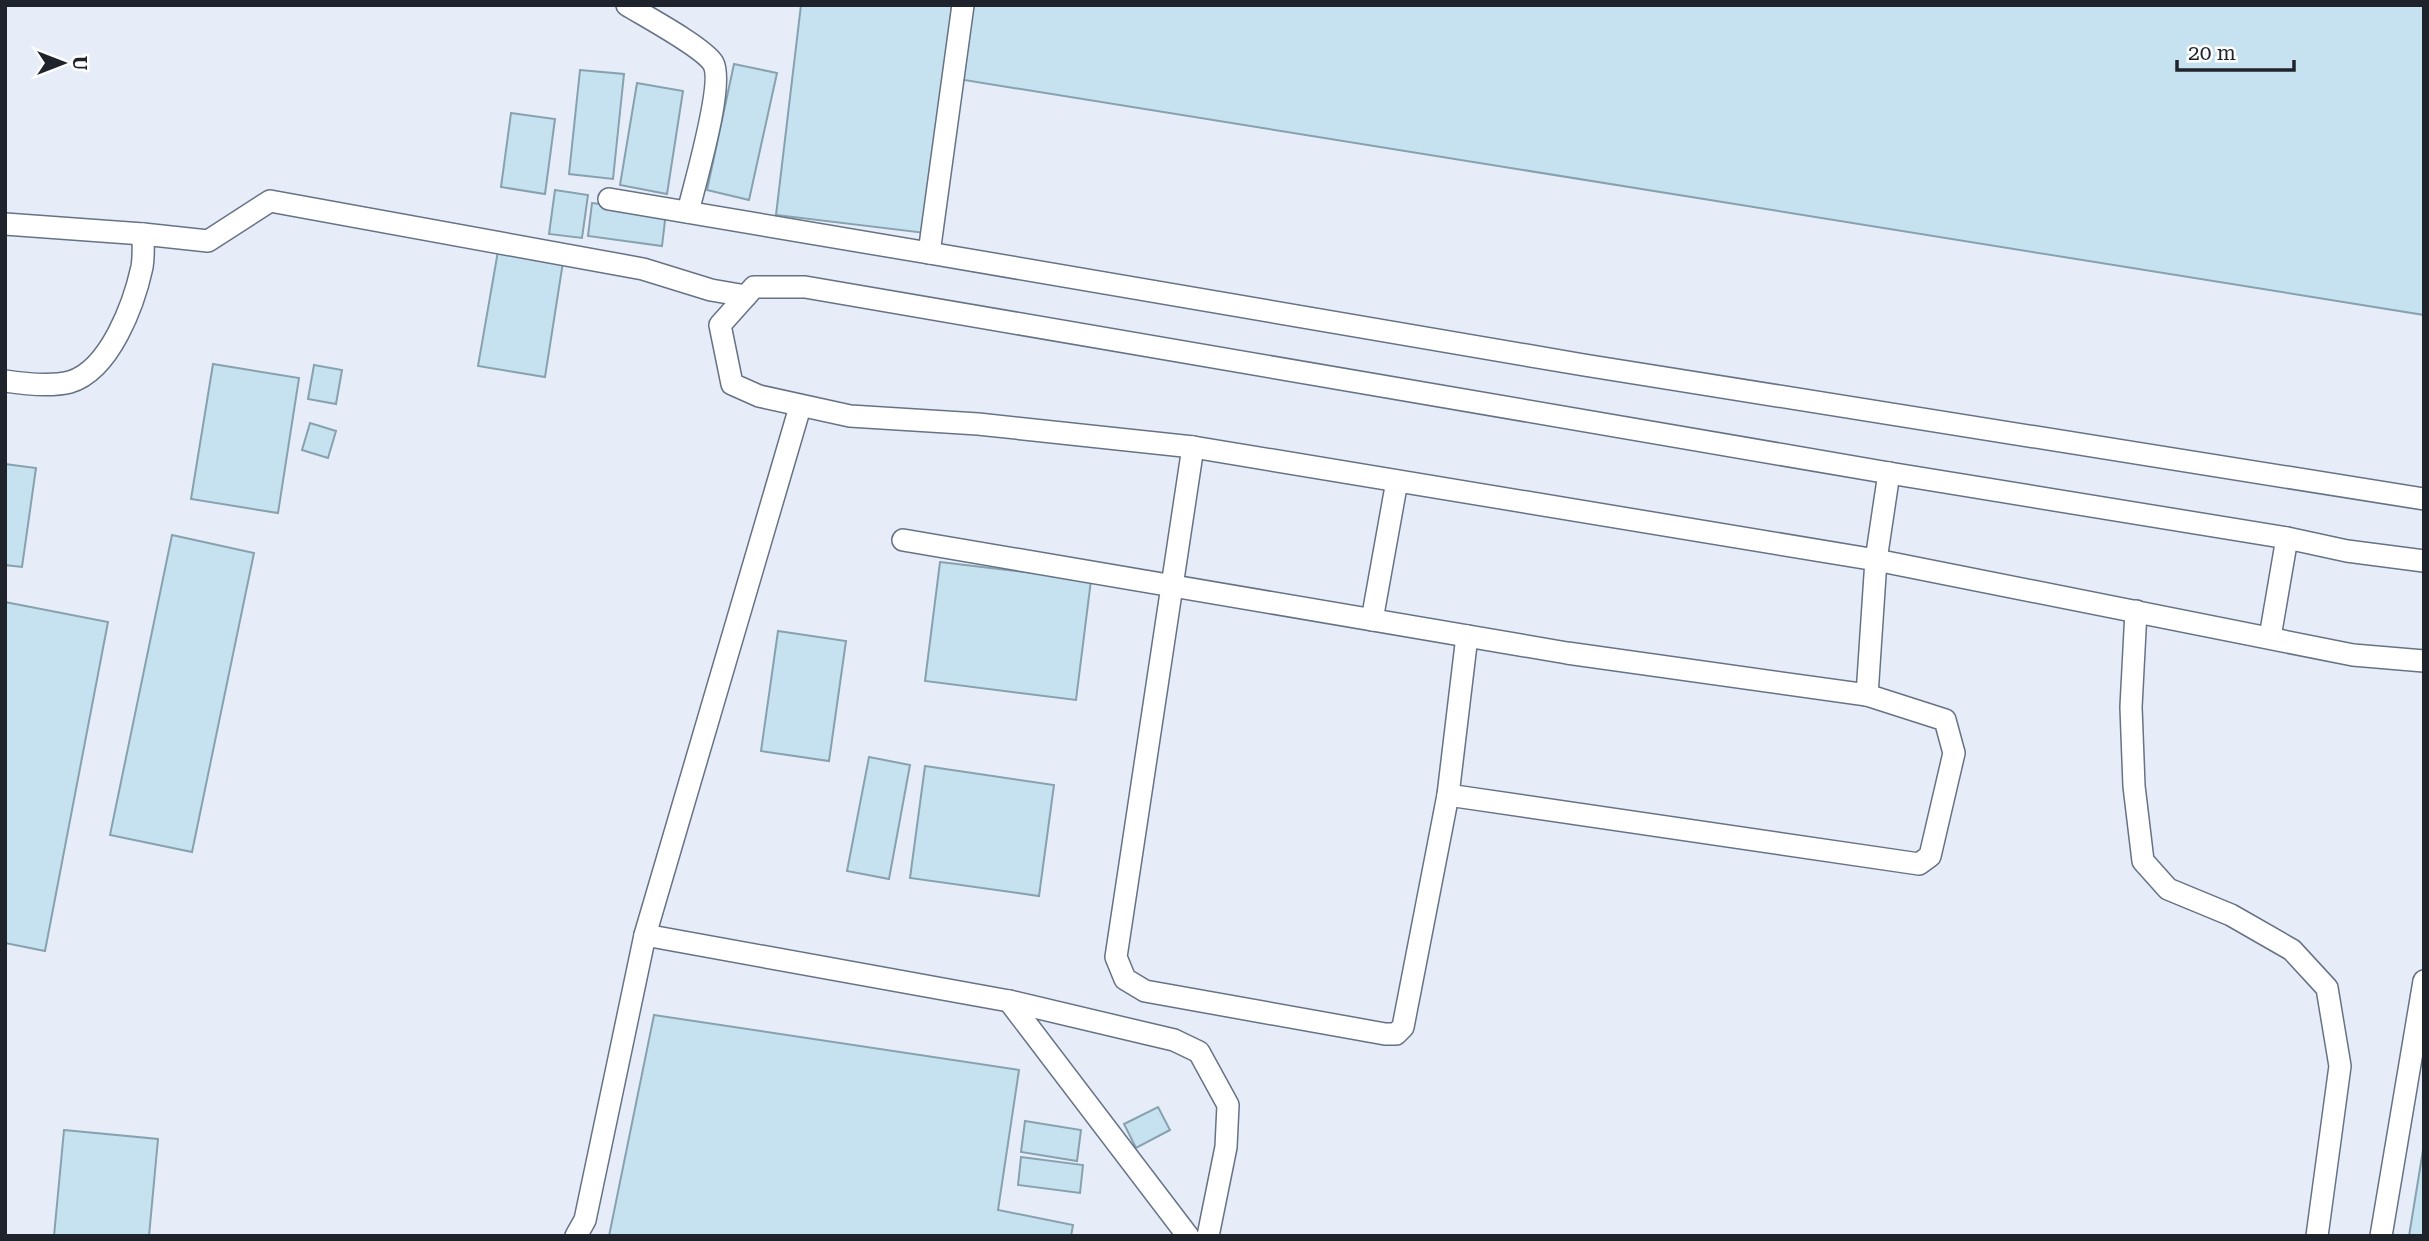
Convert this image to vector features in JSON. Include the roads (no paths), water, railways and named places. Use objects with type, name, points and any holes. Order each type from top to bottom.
[{"type":"lane","points":[[627,5],[678,36],[710,59],[715,67],[710,121],[688,212]]},
{"type":"lane","points":[[929,253],[962,5]]},
{"type":"lane","points":[[609,200],[1584,365],[2424,499]]},
{"type":"lane","points":[[5,224],[208,241],[270,201],[643,269],[711,290],[750,292],[805,287],[2287,538],[2347,551],[2424,561]]},
{"type":"lane","points":[[5,382],[29,385],[70,382],[90,371],[113,345],[132,299],[142,265],[143,234]]},
{"type":"lane","points":[[750,292],[719,325],[732,384],[759,396],[800,407],[850,416],[978,424],[1193,447],[1876,560],[2353,655],[2424,661]]},
{"type":"lane","points":[[576,1236],[585,1220],[645,936],[800,407]]},
{"type":"lane","points":[[1193,447],[1116,957],[1125,979],[1145,991],[1385,1034],[1396,1034],[1403,1027],[1448,795],[1466,636]]},
{"type":"lane","points":[[1867,695],[1876,560],[1889,472]]},
{"type":"lane","points":[[1372,620],[1397,481]]},
{"type":"lane","points":[[2270,637],[2287,538]]},
{"type":"lane","points":[[903,540],[1567,653],[1867,695],[1945,720],[1954,753],[1930,856],[1919,864],[1448,795]]},
{"type":"lane","points":[[2136,611],[2131,707],[2134,786],[2143,861],[2168,889],[2231,915],[2292,950],[2327,988],[2340,1066],[2317,1236]]},
{"type":"lane","points":[[645,936],[1009,1001],[1174,1040],[1199,1052],[1228,1105],[1226,1147],[1208,1236]]},
{"type":"lane","points":[[2381,1236],[2424,981]]},
{"type":"lane","points":[[1009,1001],[1188,1236]]}]
